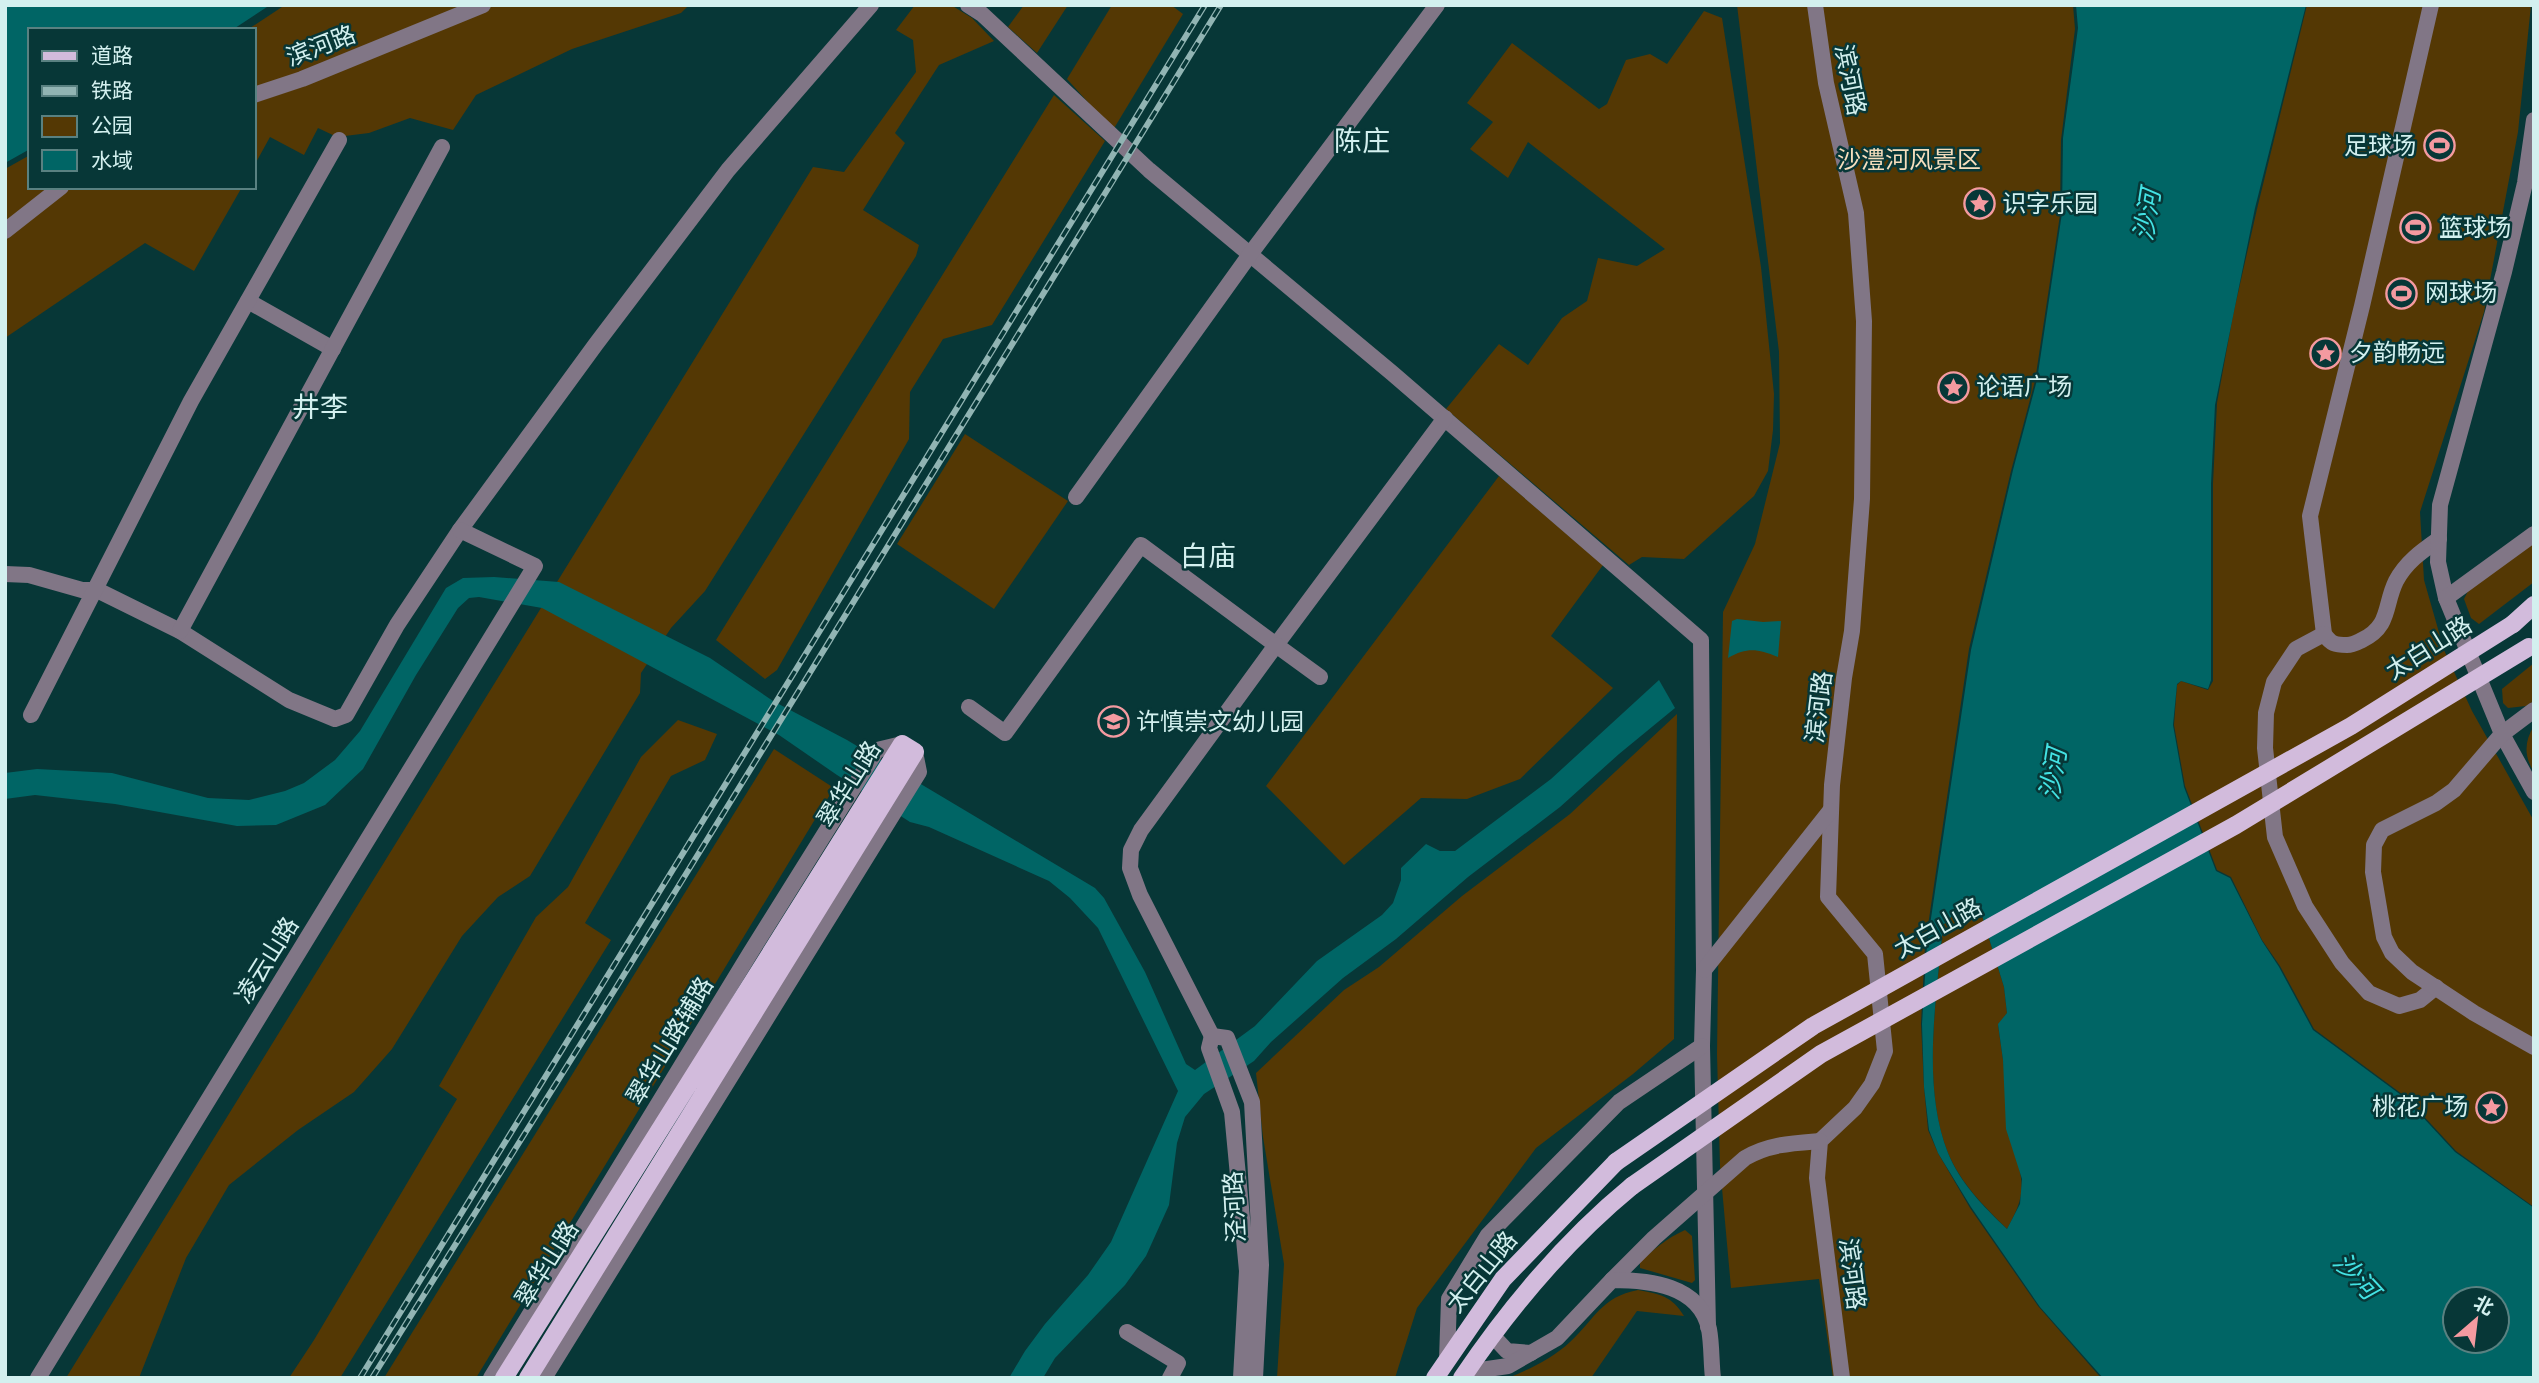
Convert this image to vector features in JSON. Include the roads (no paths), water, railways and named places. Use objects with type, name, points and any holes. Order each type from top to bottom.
[{"type":"main road","name":"太白山路","points":[[1437,1372],[1503,1279],[1616,1162],[1813,1026],[2351,726],[2512,624],[2534,605]]},
{"type":"main road","name":"太白山路","points":[[1464,1375],[1543,1271],[1609,1205],[1632,1186],[1821,1054],[2236,825],[2531,645]]},
{"type":"main road","name":"翠华山路","points":[[528,1378],[872,822],[907,759]]},
{"type":"main road","name":"翠华山路","points":[[504,1378],[872,822]]},
{"type":"street","name":"滨河路","points":[[256,94],[302,79],[483,5]]},
{"type":"street","points":[[5,574],[29,575],[82,590],[97,590],[180,631],[289,700],[335,719],[346,715],[397,625],[460,530],[596,344],[728,170],[871,5]]},
{"type":"street","points":[[968,5],[982,14],[1149,170],[1445,418],[1701,640],[1704,970],[1702,1046],[1706,1170],[1704,1193],[1713,1378]]},
{"type":"street","points":[[1076,497],[1251,253],[1437,5]]},
{"type":"street","name":"滨河路","points":[[1815,5],[1826,83],[1856,213],[1864,321],[1862,499],[1852,631],[1844,678],[1830,811],[1828,897],[1875,954],[1885,1051],[1872,1084],[1855,1108],[1820,1141],[1817,1178],[1842,1378]]},
{"type":"street","points":[[2431,5],[2362,306],[2310,516],[2324,634],[2330,642],[2336,645],[2351,645],[2371,635],[2384,621],[2396,581],[2413,557],[2439,539]]},
{"type":"street","points":[[2534,120],[2525,183],[2504,272],[2440,505],[2438,562],[2446,598],[2502,734],[2534,792]]},
{"type":"street","points":[[31,715],[191,401],[339,140]]},
{"type":"street","points":[[180,631],[442,147]]},
{"type":"street","points":[[5,230],[58,189]]},
{"type":"street","points":[[248,301],[333,349]]},
{"type":"street","points":[[1216,1041],[1140,895],[1129,868],[1131,850],[1141,830],[1445,418]]},
{"type":"street","name":"凌云山路","points":[[38,1378],[533,568],[460,530]]},
{"type":"street","points":[[2446,598],[2534,534]]},
{"type":"street","points":[[969,707],[1005,733],[1141,545],[1320,677]]},
{"type":"street","points":[[2324,634],[2296,649],[2274,682],[2271,692],[2266,713],[2265,748],[2275,837],[2305,906],[2342,963],[2369,993],[2399,1006],[2420,1000],[2436,987]]},
{"type":"street","points":[[2534,710],[2502,734],[2454,790],[2437,803],[2382,830],[2374,845],[2373,872],[2384,937],[2392,953],[2412,972],[2474,1013],[2534,1047]]},
{"type":"street","name":"翠华山路辅路","points":[[491,1378],[877,750],[907,759]]},
{"type":"street","points":[[544,1378],[724,1084],[907,759]]},
{"type":"street","points":[[1704,970],[1830,811]]},
{"type":"street","name":"泾河路","points":[[1216,1041],[1252,1102],[1261,1265],[1255,1378]]},
{"type":"street","name":"泾河路","points":[[1216,1041],[1232,1112],[1247,1271],[1241,1378]]},
{"type":"street","points":[[1437,1372],[1449,1299],[1488,1235],[1619,1102],[1702,1046]]},
{"type":"street","points":[[1464,1375],[1508,1366],[1557,1338],[1654,1238],[1704,1193],[1745,1165],[1755,1152],[1776,1145],[1820,1141]]},
{"type":"street","points":[[1612,1280],[1644,1280],[1683,1293],[1698,1303],[1709,1327]]},
{"type":"street","points":[[1127,1332],[1178,1363],[1170,1378]]},
{"type":"street","points":[[1492,1335],[1507,1351],[1531,1353]]},
{"type":"water","points":[[5,5],[270,5],[235,28],[28,28],[28,150],[5,163]]},
{"type":"water","name":"沙河","points":[[2076,5],[2306,5],[2255,208],[2215,405],[2211,484],[2211,680],[2208,689],[2181,681],[2177,684],[2173,725],[2184,787],[2216,871],[2230,878],[2262,941],[2313,1030],[2405,1098],[2455,1152],[2534,1208],[2534,1378],[2103,1378],[2040,1307],[1971,1207],[1938,1153],[1929,1130],[1924,1087],[1922,1024],[1927,945],[1971,650],[2037,380],[2062,213],[2063,138],[2078,28]],"holes":[[[1980,909],[2004,987],[2007,1013],[1998,1024],[2003,1060],[2006,1129],[2022,1179],[2020,1204],[2007,1229],[1973,1194],[1953,1164],[1940,1127],[1935,1099],[1933,1040],[1943,925],[1956,912]]]},
{"type":"water","points":[[494,577],[559,582],[710,658],[773,701],[847,740],[1095,888],[1104,898],[1145,972],[1186,1064],[1195,1070],[1255,1026],[1317,961],[1382,915],[1393,903],[1401,880],[1401,868],[1426,844],[1440,851],[1455,851],[1551,779],[1659,680],[1675,708],[1560,807],[1468,877],[1396,939],[1343,978],[1271,1042],[1254,1061],[1204,1094],[1185,1117],[1177,1143],[1169,1205],[1146,1256],[1125,1285],[1055,1358],[1043,1378],[1009,1378],[1045,1324],[1088,1275],[1111,1242],[1178,1091],[1098,928],[1070,898],[1049,881],[929,827],[910,822],[779,735],[542,608],[479,597],[469,598],[458,608],[416,675],[363,769],[325,805],[276,825],[237,826],[115,804],[35,795],[5,799],[5,773],[37,769],[112,773],[208,798],[249,800],[304,783],[335,760],[360,731],[446,588],[463,578]]},
{"type":"water","points":[[1732,621],[1781,621],[1778,657],[1753,650],[1728,658]]},
{"type":"railway","points":[[360,1378],[1205,5]]},
{"type":"railway","points":[[372,1378],[617,986],[1221,5]]},
{"type":"place","name":"足球场","points":[[2439,146]]},
{"type":"place","name":"识字乐园","points":[[1979,204]]},
{"type":"place","name":"篮球场","points":[[2416,228]]},
{"type":"place","name":"网球场","points":[[2402,293]]},
{"type":"place","name":"夕韵畅远","points":[[2326,353]]},
{"type":"place","name":"论语广场","points":[[1953,387]]},
{"type":"place","name":"许慎崇文幼儿园","points":[[1113,722]]},
{"type":"place","name":"桃花广场","points":[[2491,1107]]},
{"type":"district","name":"陈庄","points":[[1362,141]]},
{"type":"district","name":"井李","points":[[320,407]]},
{"type":"district","name":"白庙","points":[[1208,556]]},
{"type":"park label","name":"沙澧河风景区","points":[[1909,160]]}]
